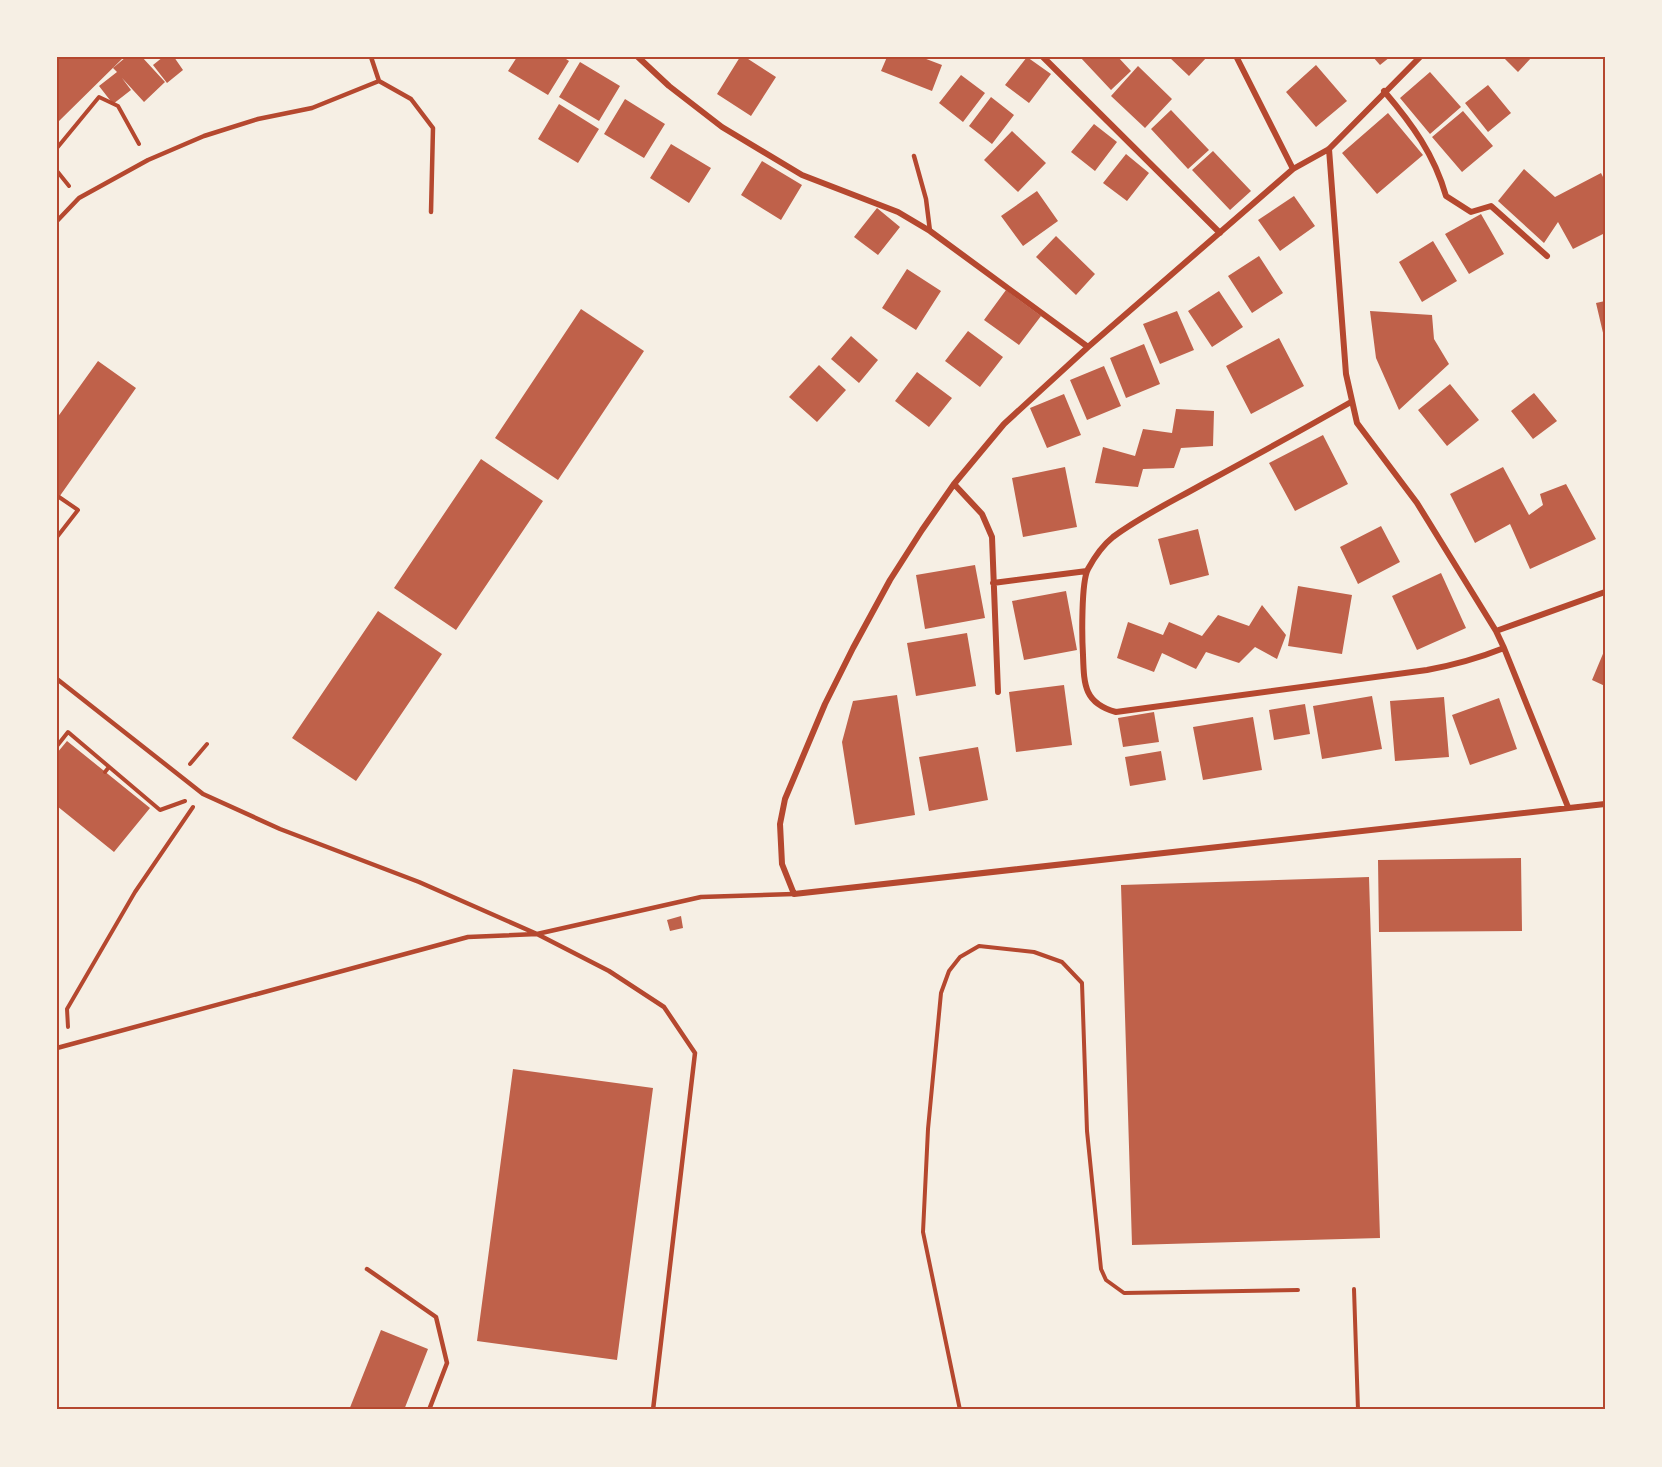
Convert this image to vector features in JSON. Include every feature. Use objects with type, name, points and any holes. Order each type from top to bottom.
[{"type":"street","points":[[638,57],[669,87],[732,133],[802,175],[898,212],[930,231],[1088,347]]},
{"type":"street","points":[[1043,57],[1220,232]]},
{"type":"street","points":[[1237,57],[1293,169]]},
{"type":"street","points":[[1420,57],[1329,149],[1293,169],[1088,347],[1005,424],[954,484],[890,580],[825,704],[785,799],[780,824],[782,864],[794,894],[1605,804]]},
{"type":"street","points":[[1384,91],[1415,128],[1439,172],[1446,196],[1472,212],[1491,206],[1547,256]]},
{"type":"street","points":[[1329,149],[1346,374],[1357,423],[1417,503],[1496,631],[1568,807]]},
{"type":"street","points":[[1351,402],[1152,512],[1112,538],[1087,572],[1082,655],[1090,697],[1096,704],[1116,712],[1445,667],[1482,657],[1504,648]]},
{"type":"street","points":[[954,484],[982,514],[992,537],[998,692]]},
{"type":"street","points":[[993,583],[1087,572]]},
{"type":"street","points":[[1496,631],[1605,592]]},
{"type":"lane","points":[[371,57],[379,81],[411,99],[434,128],[431,213]]},
{"type":"lane","points":[[57,221],[79,198],[148,160],[204,136],[258,119],[312,108],[379,81]]},
{"type":"lane","points":[[914,156],[926,199],[930,231]]},
{"type":"lane","points":[[57,679],[203,794],[280,829],[419,882],[537,934],[609,971],[664,1007],[695,1053],[653,1410]]},
{"type":"lane","points":[[57,1048],[468,937],[537,934],[701,897],[794,894]]},
{"type":"lane","points":[[367,1269],[436,1317],[447,1363],[429,1410]]},
{"type":"path","points":[[57,148],[99,97],[118,106],[148,160]]},
{"type":"path","points":[[57,537],[78,510],[59,497]]},
{"type":"path","points":[[57,746],[68,732],[160,810]]},
{"type":"path","points":[[180,776],[207,744]]},
{"type":"path","points":[[105,772],[109,767]]},
{"type":"path","points":[[69,1038],[67,1009],[135,892],[203,794]]},
{"type":"path","points":[[960,1410],[923,1232],[928,1129],[941,993],[949,971],[960,957],[979,946],[1034,952],[1062,962],[1082,983],[1087,1131],[1101,1269],[1106,1280],[1124,1293],[1298,1290]]},
{"type":"path","points":[[1354,1289],[1358,1410]]},
{"type":"building","points":[[57,57],[124,57],[57,123]]},
{"type":"building","points":[[126,57],[142,57],[165,82],[144,102],[122,78],[131,90],[113,104],[99,86],[117,72],[113,68]]},
{"type":"building","points":[[163,57],[174,57],[183,70],[167,83],[153,65]]},
{"type":"building","points":[[517,57],[563,57],[569,61],[548,95],[508,71]]},
{"type":"building","points":[[740,57],[745,57],[776,77],[751,116],[717,94]]},
{"type":"building","points":[[887,57],[921,57],[942,65],[932,91],[881,71]]},
{"type":"building","points":[[1027,57],[1051,74],[1029,103],[1005,85]]},
{"type":"building","points":[[1080,57],[1118,57],[1131,71],[1111,90]]},
{"type":"building","points":[[1169,57],[1207,57],[1189,76]]},
{"type":"building","points":[[1373,57],[1390,57],[1380,65]]},
{"type":"building","points":[[1503,57],[1532,57],[1518,72]]},
{"type":"building","points":[[580,62],[620,86],[599,121],[559,97]]},
{"type":"building","points":[[1316,65],[1347,101],[1316,127],[1286,92]]},
{"type":"building","points":[[1138,66],[1172,99],[1145,128],[1111,96]]},
{"type":"building","points":[[1430,72],[1461,107],[1430,134],[1400,98]]},
{"type":"building","points":[[961,75],[985,93],[963,122],[939,103]]},
{"type":"building","points":[[1488,85],[1511,113],[1488,132],[1465,103]]},
{"type":"building","points":[[991,97],[1014,115],[992,144],[969,126]]},
{"type":"building","points":[[625,99],[665,124],[644,158],[604,134]]},
{"type":"building","points":[[559,104],[599,129],[578,163],[538,139]]},
{"type":"building","points":[[1171,110],[1209,150],[1188,169],[1151,129]]},
{"type":"building","points":[[1463,111],[1493,146],[1462,172],[1432,137]]},
{"type":"building","points":[[1388,113],[1423,155],[1377,194],[1342,153]]},
{"type":"building","points":[[1094,124],[1117,142],[1095,171],[1071,152]]},
{"type":"building","points":[[1012,131],[1046,163],[1018,192],[984,160]]},
{"type":"building","points":[[671,144],[711,168],[689,203],[650,178]]},
{"type":"building","points":[[1213,151],[1251,191],[1230,210],[1192,170]]},
{"type":"building","points":[[1126,154],[1149,173],[1127,201],[1103,183]]},
{"type":"building","points":[[762,161],[802,185],[781,220],[741,195]]},
{"type":"building","points":[[1524,169],[1555,197],[1601,173],[1605,181],[1605,233],[1573,249],[1558,222],[1544,243],[1498,201]]},
{"type":"building","points":[[1037,191],[1058,221],[1023,246],[1001,216]]},
{"type":"building","points":[[1294,196],[1315,226],[1280,251],[1258,220]]},
{"type":"building","points":[[877,208],[900,227],[878,255],[854,237]]},
{"type":"building","points":[[1481,214],[1504,254],[1469,274],[1445,234]]},
{"type":"building","points":[[1056,236],[1095,274],[1076,295],[1036,257]]},
{"type":"building","points":[[1433,241],[1457,281],[1422,302],[1399,262]]},
{"type":"building","points":[[1259,256],[1283,293],[1252,313],[1228,276]]},
{"type":"building","points":[[907,269],[941,291],[916,330],[882,308]]},
{"type":"building","points":[[1006,290],[1041,316],[1019,345],[984,320]]},
{"type":"building","points":[[1219,291],[1243,327],[1212,347],[1188,311]]},
{"type":"building","points":[[1605,301],[1605,337],[1604,337],[1596,303]]},
{"type":"building","points":[[581,309],[644,351],[558,480],[495,438]]},
{"type":"building","points":[[1177,311],[1194,350],[1160,364],[1143,324]]},
{"type":"building","points":[[1370,311],[1432,315],[1434,339],[1449,364],[1399,410],[1376,358]]},
{"type":"building","points":[[968,331],[1003,357],[980,387],[945,361]]},
{"type":"building","points":[[851,336],[878,360],[859,383],[831,359]]},
{"type":"building","points":[[1279,338],[1304,386],[1251,414],[1226,366]]},
{"type":"building","points":[[1144,344],[1160,384],[1126,398],[1110,358]]},
{"type":"building","points":[[98,361],[136,388],[57,500],[57,418]]},
{"type":"building","points":[[819,365],[846,390],[817,422],[789,397]]},
{"type":"building","points":[[1104,366],[1121,406],[1087,420],[1070,380]]},
{"type":"building","points":[[917,372],[952,398],[929,427],[895,401]]},
{"type":"building","points":[[1450,384],[1479,420],[1447,446],[1418,410]]},
{"type":"building","points":[[1534,393],[1557,421],[1533,439],[1511,411]]},
{"type":"building","points":[[1064,394],[1081,435],[1047,448],[1030,408]]},
{"type":"building","points":[[1176,409],[1214,411],[1213,446],[1181,448],[1174,468],[1143,469],[1138,487],[1095,483],[1103,447],[1135,456],[1143,429],[1172,433]]},
{"type":"building","points":[[1323,435],[1348,484],[1295,511],[1269,463]]},
{"type":"building","points":[[481,459],[543,501],[456,630],[394,588]]},
{"type":"building","points":[[1065,467],[1077,527],[1023,537],[1012,478]]},
{"type":"building","points":[[1503,467],[1529,515],[1543,505],[1540,494],[1566,484],[1596,539],[1530,569],[1510,524],[1475,543],[1450,494]]},
{"type":"building","points":[[1381,526],[1400,562],[1358,584],[1340,547]]},
{"type":"building","points":[[1198,529],[1209,575],[1170,585],[1158,539]]},
{"type":"building","points":[[975,565],[985,618],[925,629],[916,575]]},
{"type":"building","points":[[1441,573],[1466,628],[1417,650],[1392,596]]},
{"type":"building","points":[[1298,586],[1352,595],[1342,654],[1288,646]]},
{"type":"building","points":[[1066,591],[1077,650],[1024,660],[1012,601]]},
{"type":"building","points":[[1262,605],[1286,635],[1277,659],[1255,647],[1239,663],[1206,652],[1196,669],[1162,653],[1154,672],[1117,658],[1128,622],[1163,635],[1169,622],[1202,636],[1218,615],[1249,626]]},
{"type":"building","points":[[378,611],[442,654],[356,781],[292,738]]},
{"type":"building","points":[[967,633],[976,686],[916,696],[907,643]]},
{"type":"building","points":[[1605,649],[1605,686],[1592,680]]},
{"type":"building","points":[[1064,685],[1072,745],[1016,752],[1009,692]]},
{"type":"building","points":[[897,695],[915,815],[855,825],[842,742],[853,701]]},
{"type":"building","points":[[1372,696],[1382,749],[1322,759],[1313,706]]},
{"type":"building","points":[[1444,697],[1449,757],[1395,761],[1390,701]]},
{"type":"building","points":[[1499,698],[1517,749],[1470,765],[1452,715]]},
{"type":"building","points":[[1305,704],[1310,734],[1274,740],[1269,710]]},
{"type":"building","points":[[1154,712],[1159,742],[1123,747],[1118,718]]},
{"type":"building","points":[[1253,717],[1262,770],[1203,780],[1193,727]]},
{"type":"building","points":[[67,741],[150,808],[114,852],[57,806],[57,753]]},
{"type":"building","points":[[978,747],[988,800],[929,811],[919,757]]},
{"type":"building","points":[[1161,751],[1166,780],[1130,786],[1125,757]]},
{"type":"building","points":[[1521,858],[1522,931],[1379,932],[1378,860]]},
{"type":"building","points":[[1369,877],[1380,1238],[1132,1245],[1121,885]]},
{"type":"building","points":[[681,916],[683,928],[670,931],[667,920]]},
{"type":"building","points":[[513,1069],[653,1088],[617,1360],[477,1341]]},
{"type":"building","points":[[381,1330],[428,1349],[404,1410],[349,1410]]}]
